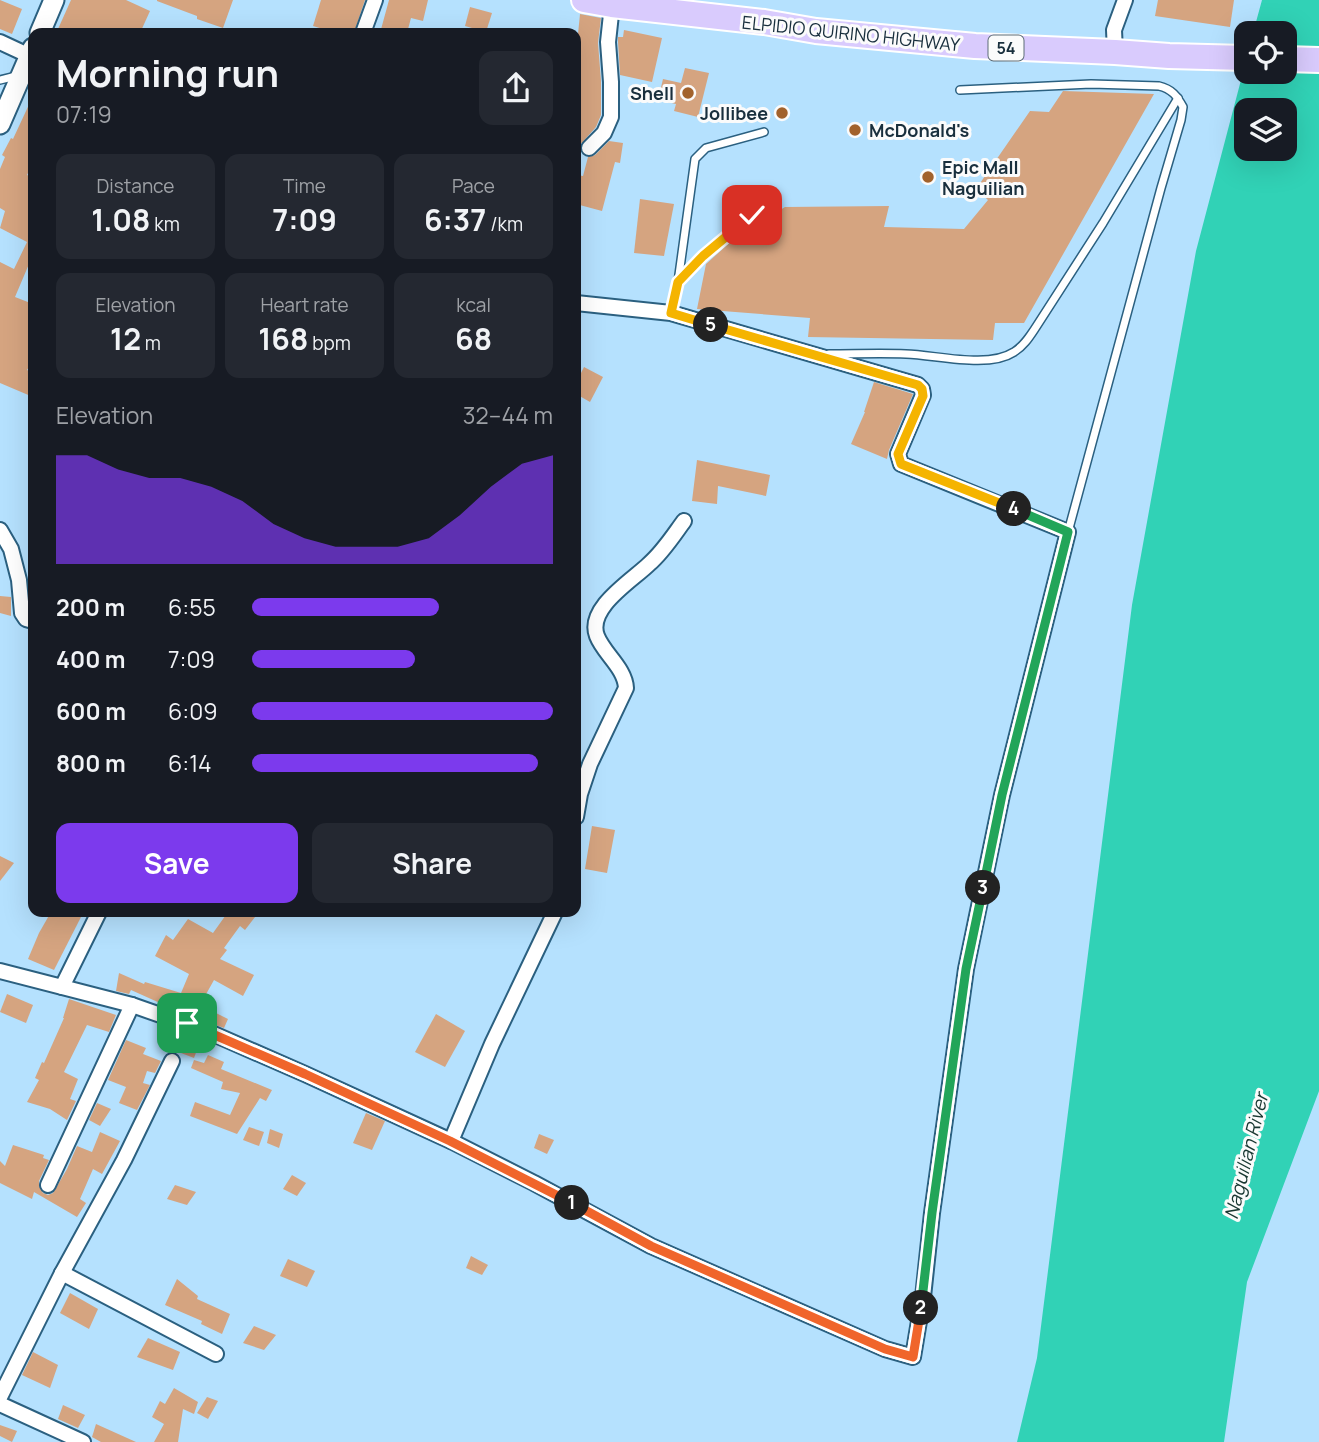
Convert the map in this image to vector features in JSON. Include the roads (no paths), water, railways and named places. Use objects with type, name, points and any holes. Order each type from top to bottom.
[{"type":"highway","name":"ELPIDIO QUIRINO HIGHWAY","points":[[584,0],[826,32],[975,46],[1234,58]]},
{"type":"highway","points":[[1297,60],[1319,60]]},
{"type":"street","points":[[44,28],[54,0]]},
{"type":"street","points":[[365,28],[375,0]]},
{"type":"street","points":[[1115,52],[1114,30],[1125,0]]},
{"type":"street","points":[[589,148],[604,132],[611,117],[608,42],[611,5]]},
{"type":"street","points":[[0,43],[28,51]]},
{"type":"street","points":[[0,124],[28,61]]},
{"type":"street","points":[[0,971],[132,1005],[209,1032],[450,1141],[651,1246],[885,1349],[913,1357],[966,969],[1002,795],[1068,532],[901,464],[898,454],[923,396],[918,385],[671,313],[581,304]]},
{"type":"street","points":[[581,791],[590,764],[626,688],[624,677],[597,635],[597,618],[605,603],[651,563],[684,521]]},
{"type":"street","points":[[0,530],[12,549],[19,580],[22,613],[28,620]]},
{"type":"street","points":[[62,987],[97,917]]},
{"type":"street","points":[[450,1141],[492,1044],[553,917]]},
{"type":"street","points":[[48,1185],[132,1005]]},
{"type":"street","points":[[0,1397],[62,1273],[124,1160],[172,1061]]},
{"type":"street","points":[[62,1273],[216,1354]]},
{"type":"street","points":[[0,1404],[83,1442]]},
{"type":"lane","points":[[0,80],[22,75]]},
{"type":"lane","points":[[960,90],[1091,85],[1159,86],[1167,88],[1183,107],[1068,532]]},
{"type":"lane","points":[[814,355],[908,354],[981,360],[996,359],[1013,353],[1024,344],[1036,327],[1103,223],[1178,98]]},
{"type":"lane","points":[[671,313],[678,282],[695,159],[706,148],[764,132]]},
{"type":"lane","points":[[678,282],[703,256],[773,195]]},
{"type":"water","name":"Naguilian River","points":[[1262,0],[1319,0],[1319,1091],[1247,1282],[1224,1442],[1017,1442],[1037,1358],[1132,605],[1196,251],[1234,107],[1234,161],[1297,161],[1297,98],[1236,98],[1240,84],[1297,84],[1297,21],[1256,21]]},
{"type":"place","name":"Shell","points":[[688,93]]},
{"type":"place","name":"Jollibee","points":[[782,113]]},
{"type":"place","name":"McDonald's","points":[[855,130]]},
{"type":"place","name":"Epic Mall Naguilian","points":[[928,177]]}]
